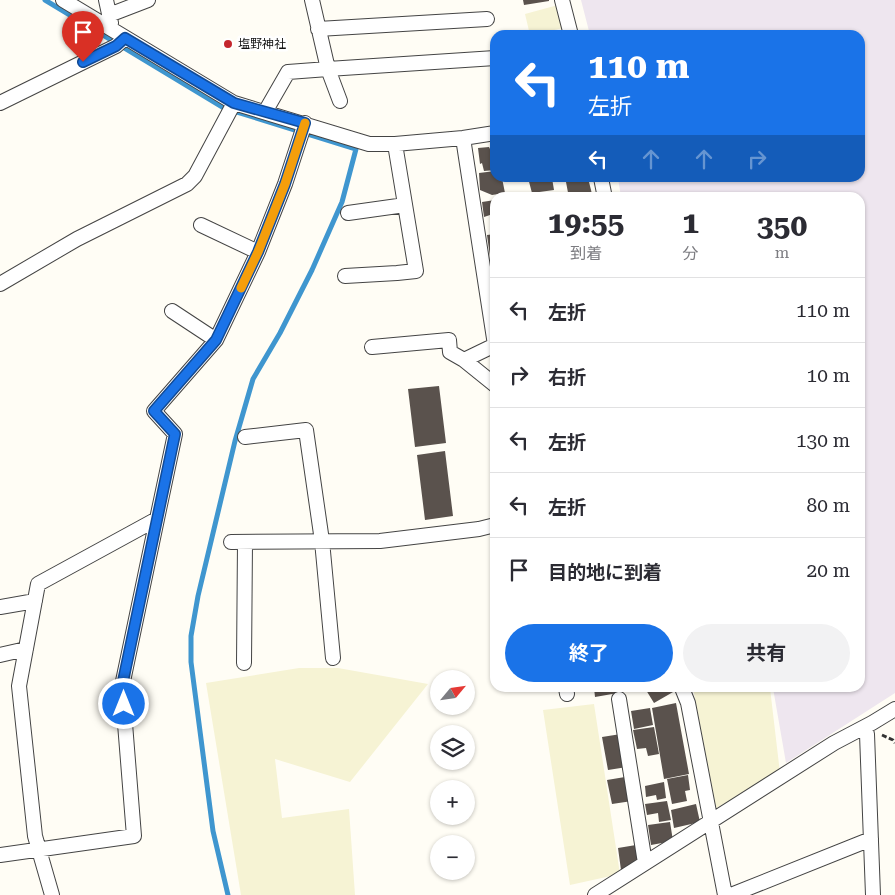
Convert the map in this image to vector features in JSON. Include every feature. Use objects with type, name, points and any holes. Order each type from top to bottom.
[{"type":"street","points":[[63,0],[119,39],[231,108],[265,112],[303,129],[369,144],[394,144],[490,134]]},
{"type":"street","points":[[106,0],[109,15],[119,39]]},
{"type":"street","points":[[109,15],[148,0]]},
{"type":"street","points":[[312,0],[328,69],[340,101]]},
{"type":"street","points":[[562,0],[570,30]]},
{"type":"street","points":[[318,29],[487,19]]},
{"type":"street","points":[[0,104],[119,39]]},
{"type":"street","points":[[265,112],[288,72],[490,58]]},
{"type":"street","points":[[0,284],[77,239],[187,184],[195,176],[231,108]]},
{"type":"street","points":[[0,855],[134,836],[122,686],[175,434],[154,411],[216,340],[258,252],[285,184],[303,129]]},
{"type":"street","points":[[463,138],[490,313]]},
{"type":"street","points":[[345,276],[416,271],[394,144]]},
{"type":"street","points":[[348,213],[405,205]]},
{"type":"street","points":[[200,225],[258,252]]},
{"type":"street","points":[[172,311],[216,340]]},
{"type":"street","points":[[372,347],[449,340],[450,352],[464,360],[490,381]]},
{"type":"street","points":[[464,360],[490,347]]},
{"type":"street","points":[[245,437],[306,430],[322,541],[333,658]]},
{"type":"street","points":[[52,895],[35,836],[19,686],[38,584],[157,519]]},
{"type":"street","points":[[244,663],[238,542],[380,541],[490,526]]},
{"type":"street","points":[[0,607],[35,601]]},
{"type":"street","points":[[0,655],[26,649]]},
{"type":"street","points":[[684,692],[688,703],[724,895]]},
{"type":"street","points":[[619,699],[645,863]]},
{"type":"street","points":[[595,895],[834,742],[895,709]]},
{"type":"street","points":[[867,734],[873,895]]},
{"type":"street","points":[[731,895],[871,839]]},
{"type":"shaded area","points":[[581,0],[895,0],[895,693],[786,763],[774,692],[865,692],[865,192],[620,192],[619,182],[865,182],[865,30],[589,30]]},
{"type":"shaded area","points":[[558,5],[564,28],[529,30],[525,14]]},
{"type":"shaded area","points":[[299,668],[338,668],[428,684],[350,782],[275,759],[282,818],[349,809],[355,895],[241,895],[206,683]]},
{"type":"shaded area","points":[[694,692],[770,692],[780,773],[716,808]]},
{"type":"shaded area","points":[[594,704],[620,874],[570,885],[543,710]]},
{"type":"building","points":[[523,0],[549,0],[549,1],[524,5]]},
{"type":"building","points":[[489,147],[490,170],[484,171],[482,163],[480,164],[478,148]]},
{"type":"building","points":[[490,172],[490,182],[503,182],[505,192],[490,192],[490,194],[480,190],[479,173]]},
{"type":"building","points":[[529,182],[553,182],[554,190],[532,192]]},
{"type":"building","points":[[566,182],[589,182],[592,192],[568,192]]},
{"type":"building","points":[[490,201],[490,215],[484,217],[482,202]]},
{"type":"building","points":[[487,235],[490,235],[490,256]]},
{"type":"building","points":[[439,386],[446,443],[415,447],[408,389]]},
{"type":"building","points":[[445,451],[453,516],[425,520],[417,455]]},
{"type":"building","points":[[594,692],[618,692],[618,693],[595,697]]},
{"type":"building","points":[[647,692],[673,692],[654,703]]},
{"type":"building","points":[[676,703],[689,774],[664,779],[652,708]]},
{"type":"building","points":[[650,708],[653,725],[634,729],[631,711]]},
{"type":"building","points":[[654,727],[659,754],[648,756],[646,748],[637,749],[633,730]]},
{"type":"building","points":[[621,734],[627,767],[608,770],[602,737]]},
{"type":"building","points":[[688,775],[690,790],[685,791],[687,801],[672,804],[667,779]]},
{"type":"building","points":[[625,777],[632,801],[612,804],[607,780]]},
{"type":"building","points":[[664,782],[666,798],[657,800],[656,795],[646,797],[645,786]]},
{"type":"building","points":[[667,801],[671,820],[659,822],[658,813],[647,815],[645,804]]},
{"type":"building","points":[[696,804],[700,822],[674,828],[671,810]]},
{"type":"building","points":[[670,822],[673,841],[651,845],[648,825]]},
{"type":"building","points":[[636,845],[639,864],[628,866],[627,869],[621,870],[618,848]]},
{"type":"waterway","points":[[45,0],[224,108],[356,149],[342,202],[312,270],[280,333],[253,379],[235,441],[198,596],[191,636],[191,662],[213,831],[228,895]]},
{"type":"slow traffic","points":[[241,288],[258,252],[285,184],[305,123]]},
{"type":"place","name":"塩野神社","points":[[228,44]]},
{"type":"route","points":[[83,62],[116,46],[125,38],[234,103],[305,123],[285,184],[258,252],[216,340],[154,411],[175,434],[122,686],[124,704]]}]
